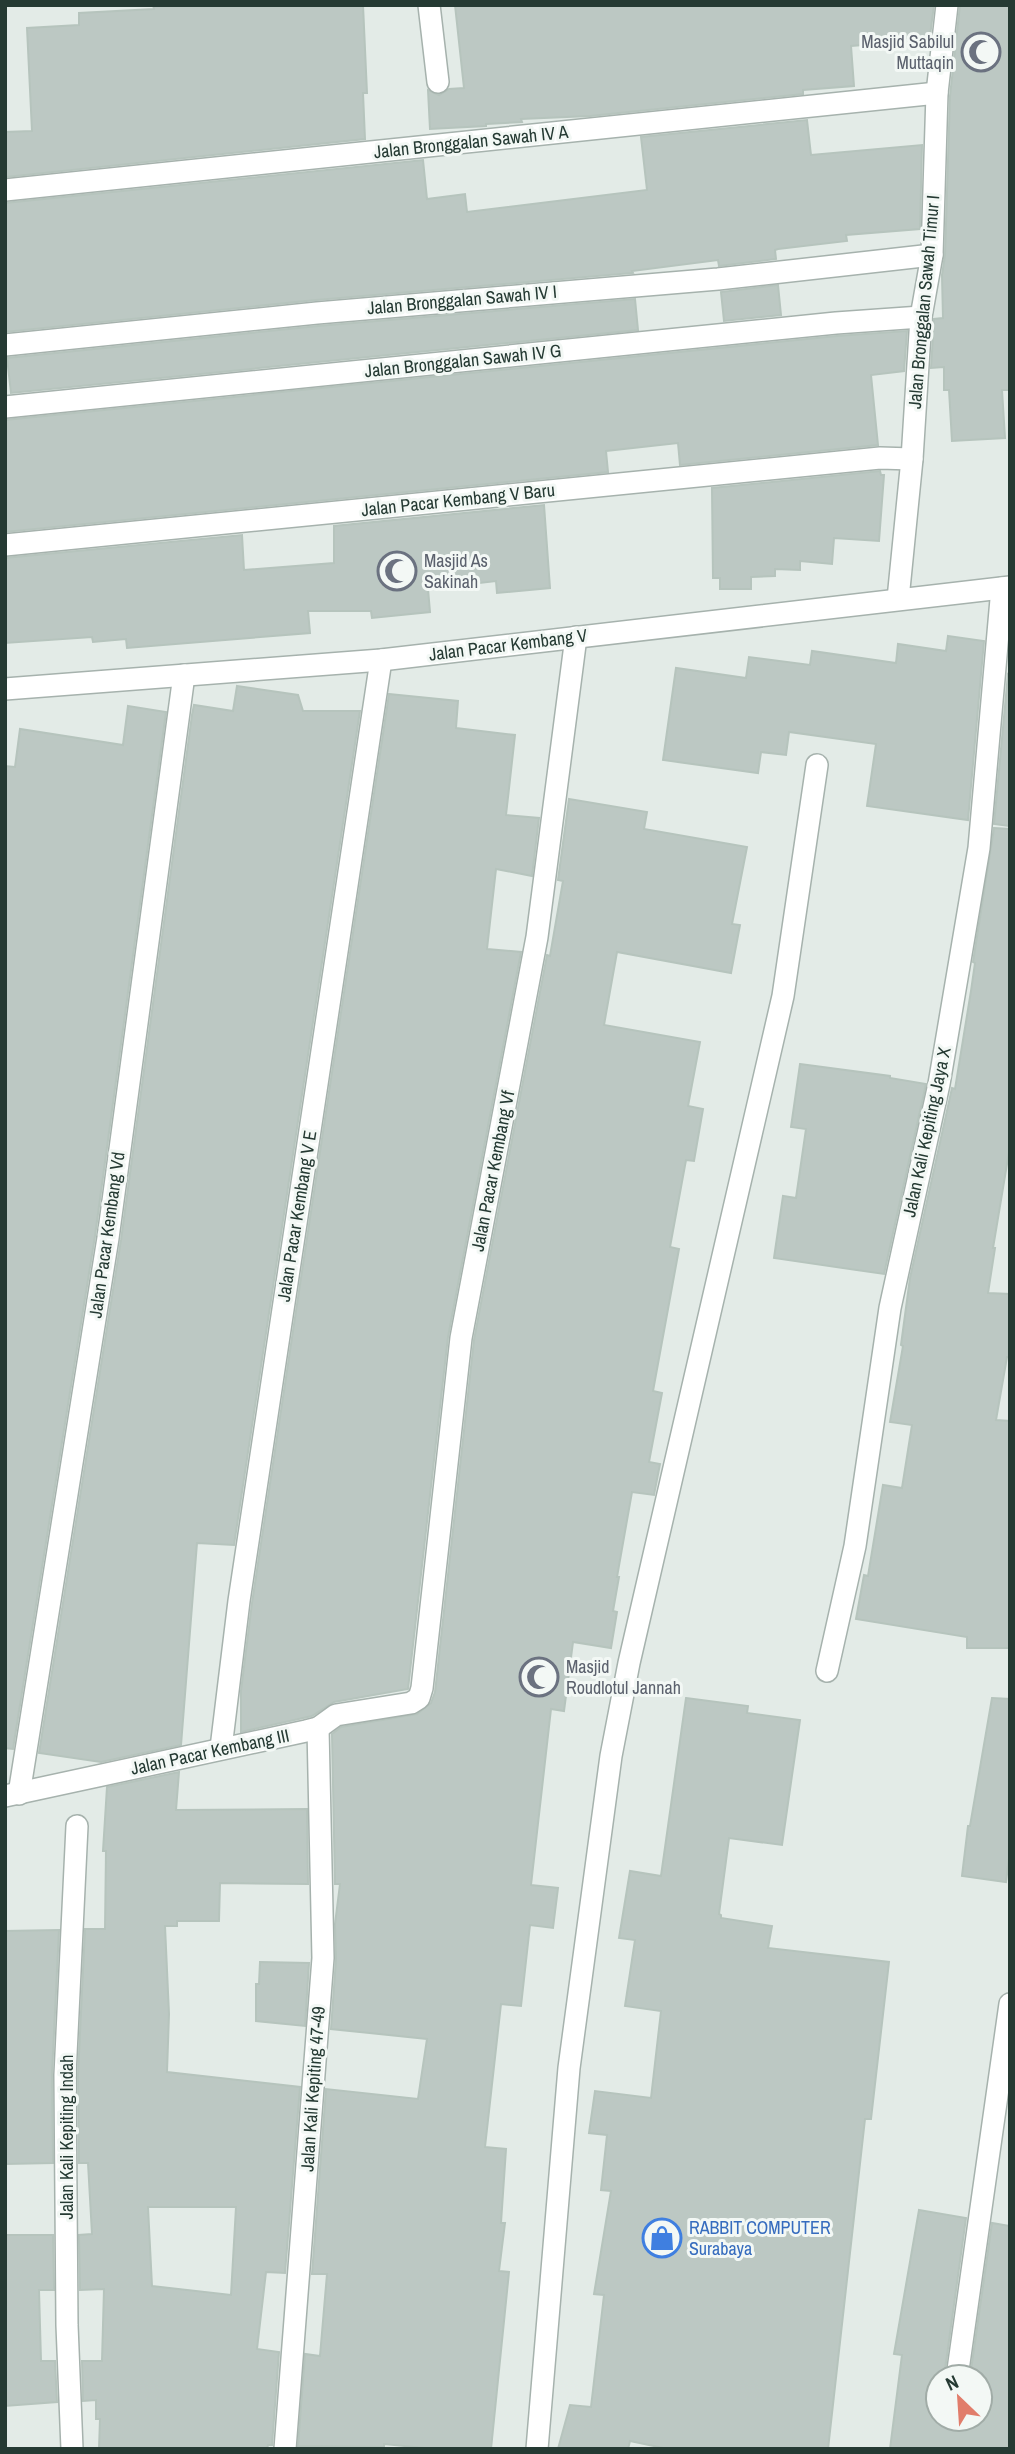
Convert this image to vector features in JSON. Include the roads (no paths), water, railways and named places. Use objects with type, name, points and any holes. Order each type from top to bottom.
[{"type":"street","points":[[429,5],[438,82]]},
{"type":"street","name":"Jalan Bronggalan Sawah Timur I","points":[[898,599],[912,459],[937,93],[947,5]]},
{"type":"street","name":"Jalan Bronggalan Sawah IV A","points":[[5,190],[937,93]]},
{"type":"street","name":"Jalan Bronggalan Sawah IV I","points":[[5,345],[317,313],[718,279],[925,256]]},
{"type":"street","name":"Jalan Bronggalan Sawah IV G","points":[[5,407],[836,323],[921,317]]},
{"type":"street","name":"Jalan Pacar Kembang V Baru","points":[[5,545],[880,458],[912,459]]},
{"type":"street","name":"Jalan Pacar Kembang V","points":[[6,694],[184,675],[381,660],[1006,588]]},
{"type":"street","name":"Jalan Kali Kepiting Jaya X","points":[[827,1671],[855,1546],[890,1308],[939,1084],[979,848],[1006,588]]},
{"type":"street","name":"Jalan Pacar Kembang Vf","points":[[411,1703],[419,1698],[422,1688],[461,1338],[537,937],[576,637]]},
{"type":"street","name":"Jalan Pacar Kembang V E","points":[[221,1748],[241,1587],[381,660]]},
{"type":"street","name":"Jalan Pacar Kembang Vd","points":[[12,1795],[108,1238],[184,675]]},
{"type":"street","points":[[537,2449],[569,2068],[611,1756],[632,1650],[783,996],[817,765]]},
{"type":"street","name":"Jalan Pacar Kembang III","points":[[12,1795],[74,1779],[167,1763],[221,1748],[318,1728],[336,1715],[411,1703]]},
{"type":"street","name":"Jalan Kali Kepiting 47-49","points":[[285,2449],[323,1958],[318,1728]]},
{"type":"street","name":"Jalan Kali Kepiting Indah","points":[[72,2449],[67,2325],[65,2075],[77,1826]]},
{"type":"street","points":[[959,2363],[1010,2004]]},
{"type":"place","name":"Masjid Sabilul Muttaqin","points":[[981,52]]},
{"type":"place","name":"Masjid As Sakinah","points":[[397,571]]},
{"type":"place","name":"Masjid Roudlotul Jannah","points":[[539,1677]]},
{"type":"place","name":"RABBIT COMPUTER Surabaya","points":[[662,2238]]}]
